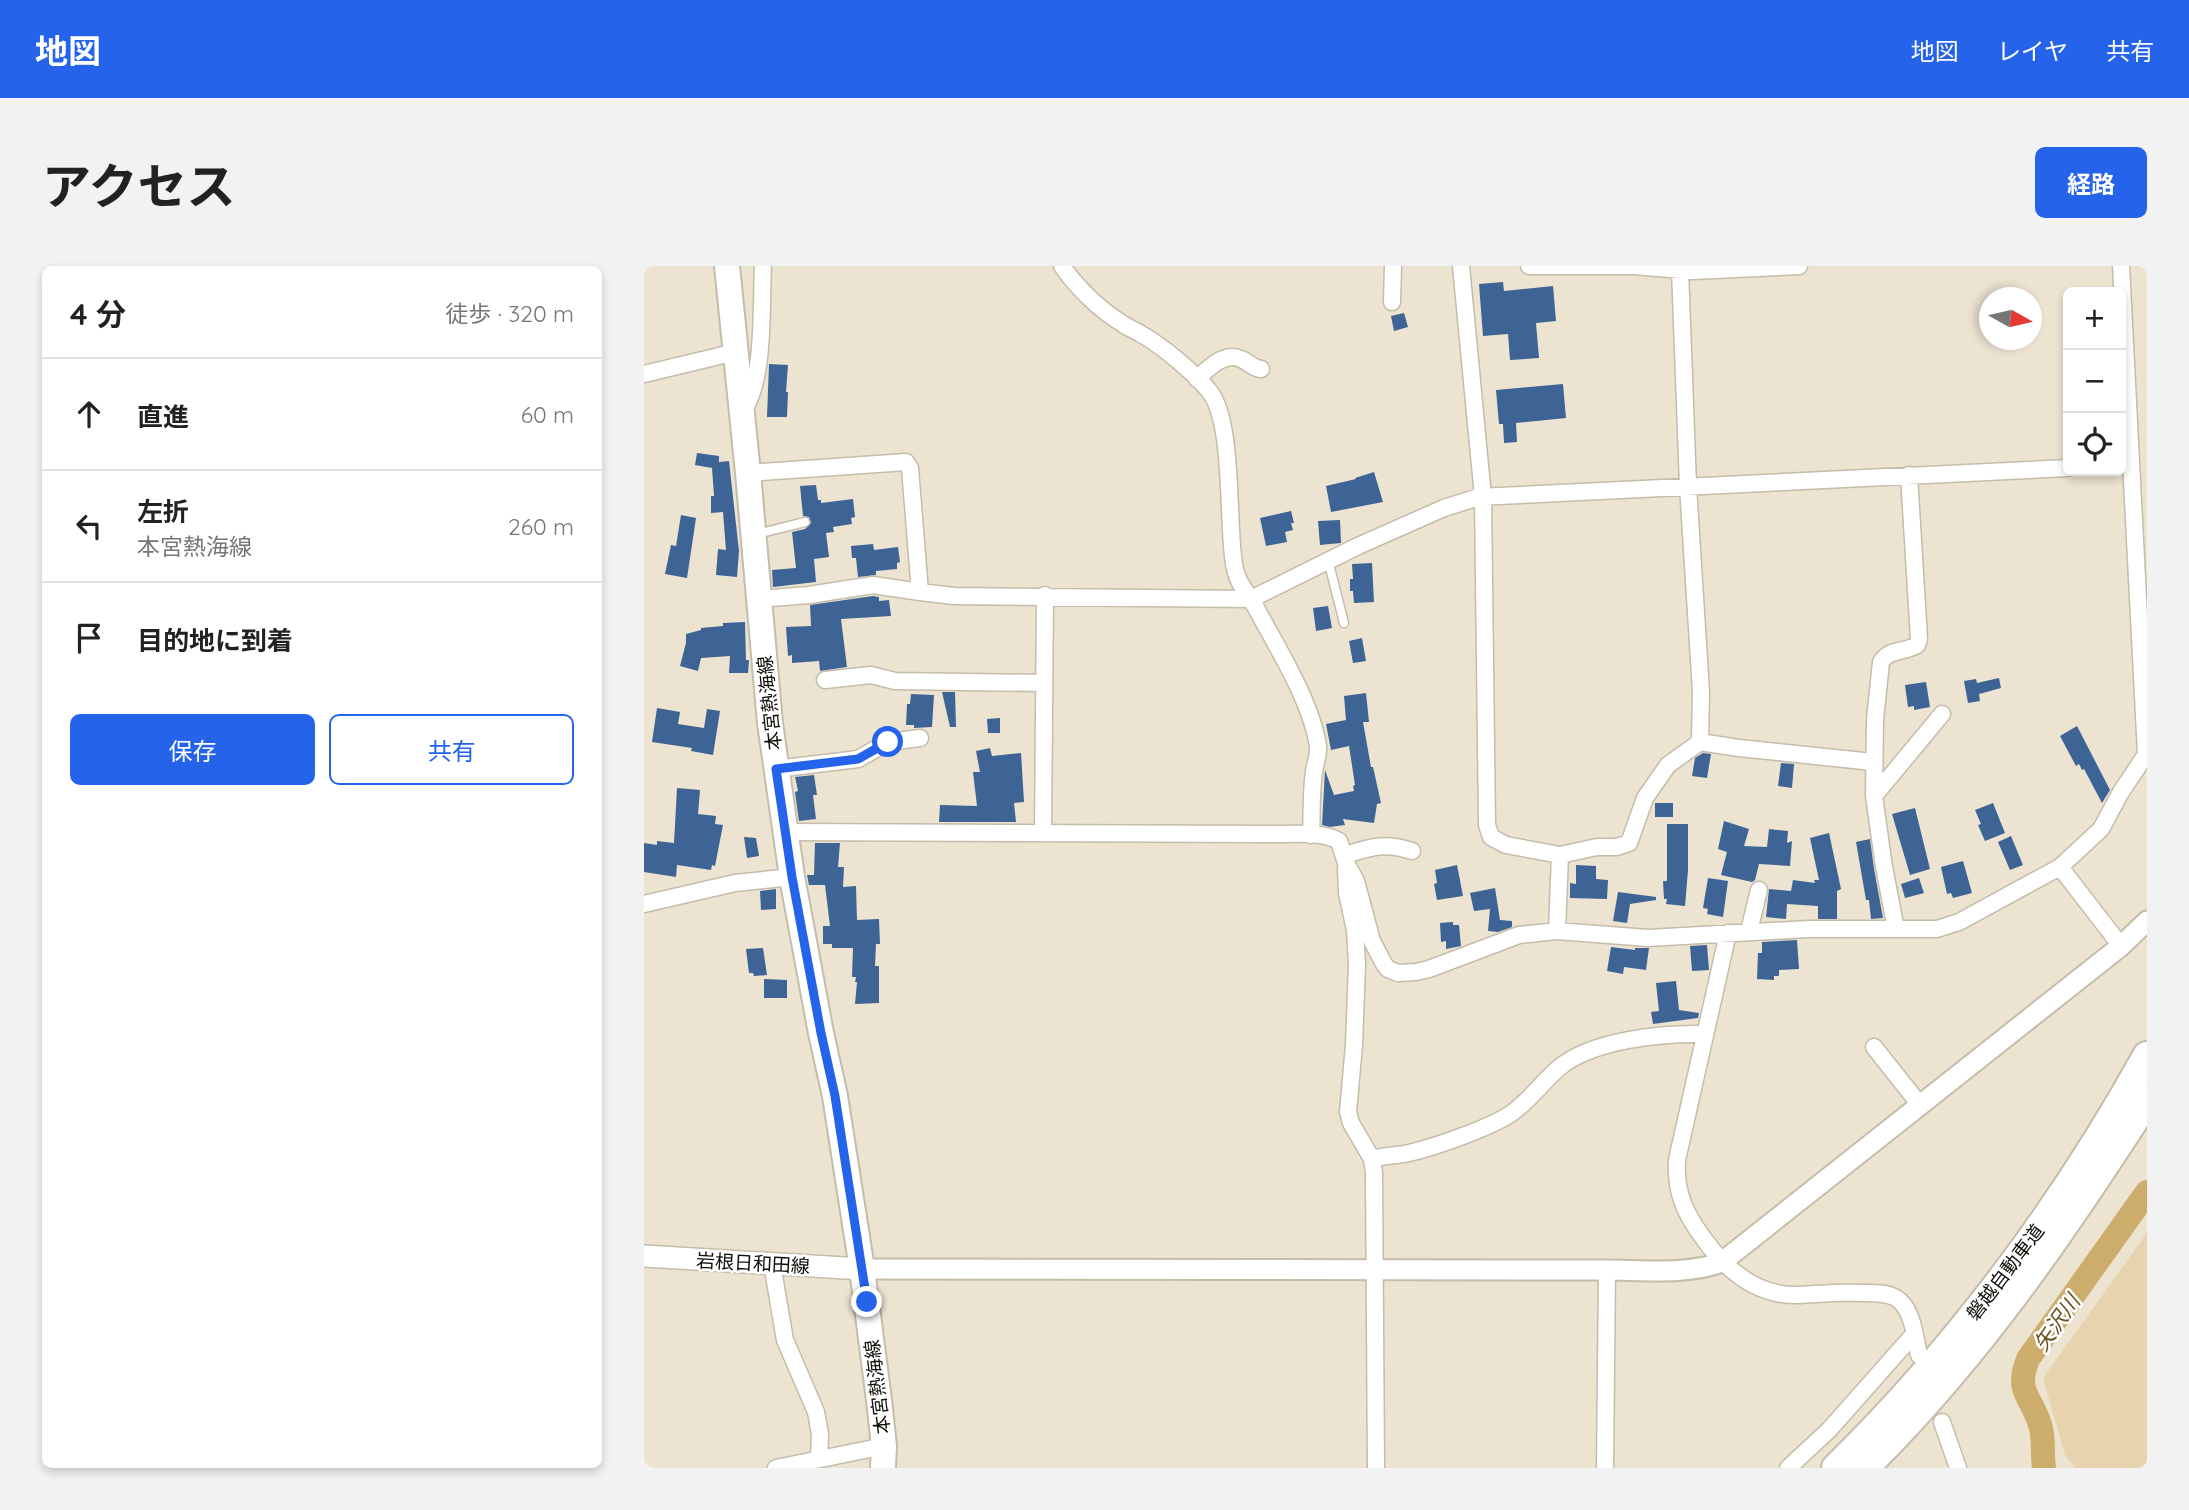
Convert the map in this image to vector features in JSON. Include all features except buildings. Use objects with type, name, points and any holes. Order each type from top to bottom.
[{"type":"highway","name":"磐越自動車道","points":[[1836,1468],[1868,1437],[1934,1363],[2028,1244],[2080,1168],[2147,1056]]},
{"type":"highway","name":"磐越自動車道","points":[[1864,1468],[1943,1383],[2010,1300],[2046,1253],[2147,1100]]},
{"type":"main road","name":"本宮熱海線","points":[[727,266],[770,723],[784,832],[835,1096],[862,1269],[883,1457]]},
{"type":"main road","name":"岩根日和田線","points":[[644,1256],[862,1269]]},
{"type":"street","points":[[742,411],[749,401],[759,354],[763,266]]},
{"type":"street","points":[[1062,266],[1091,299],[1122,324],[1164,350],[1211,394],[1217,406],[1225,441],[1234,566],[1238,583],[1251,599],[1304,702],[1318,746],[1311,835]]},
{"type":"street","points":[[1392,302],[1393,266]]},
{"type":"street","points":[[1461,266],[1483,497],[1487,825],[1491,837],[1506,845],[1560,855],[1629,843],[1645,798],[1668,765],[1700,742],[1873,762]]},
{"type":"street","points":[[1529,266],[1690,269],[1799,266]]},
{"type":"street","points":[[2121,266],[2125,413]]},
{"type":"street","points":[[1690,269],[1688,485],[1701,692],[1700,742]]},
{"type":"street","points":[[644,374],[736,352]]},
{"type":"street","points":[[1197,380],[1213,365],[1230,356],[1241,359],[1253,368],[1261,369]]},
{"type":"street","points":[[748,473],[905,462],[911,468],[920,592]]},
{"type":"street","points":[[784,832],[1311,835],[1334,838],[1339,841],[1356,881],[1373,940],[1384,964],[1393,972],[1416,972],[1519,935],[1557,931],[1648,938],[1749,931],[1947,927],[2060,867],[2101,829],[2121,792],[2147,754],[2126,466]]},
{"type":"street","points":[[759,599],[809,595],[873,585],[954,596],[1251,599],[1328,560],[1444,508],[1483,497],[2063,468]]},
{"type":"street","points":[[1896,929],[1874,796],[1873,762],[1881,662],[1889,652],[1911,649],[1917,645],[1919,639],[1909,475]]},
{"type":"street","points":[[1043,833],[1045,596]]},
{"type":"street","points":[[825,680],[871,675],[895,681],[1044,683]]},
{"type":"street","points":[[1874,796],[1942,714]]},
{"type":"street","points":[[776,769],[858,759],[888,742],[920,738]]},
{"type":"street","points":[[1345,859],[1373,846],[1396,846],[1412,851]]},
{"type":"street","points":[[1557,931],[1560,855]]},
{"type":"street","points":[[1345,859],[1357,964],[1348,1112],[1351,1124],[1372,1159],[1374,1174],[1376,1468]]},
{"type":"street","points":[[2060,867],[2121,946]]},
{"type":"street","points":[[644,904],[735,883],[792,877]]},
{"type":"street","points":[[1749,931],[1759,890]]},
{"type":"street","points":[[862,1269],[1607,1270],[1691,1269],[1711,1266],[1722,1262],[2121,946],[2147,921]]},
{"type":"street","points":[[1728,933],[1677,1160],[1677,1183],[1681,1201],[1690,1220],[1722,1262],[1733,1273],[1757,1287],[1771,1292],[1798,1295],[1852,1293],[1893,1296],[1905,1307],[1919,1355]]},
{"type":"street","points":[[1372,1159],[1385,1154],[1419,1151],[1511,1114],[1561,1066],[1579,1056],[1635,1038],[1674,1033],[1704,1034]]},
{"type":"street","points":[[1874,1047],[1920,1105]]},
{"type":"street","points":[[762,1264],[785,1340],[816,1412],[820,1434],[819,1459]]},
{"type":"street","points":[[1605,1468],[1607,1270]]},
{"type":"street","points":[[1788,1468],[1829,1430],[1914,1334]]},
{"type":"street","points":[[1942,1422],[1958,1468]]},
{"type":"street","points":[[776,1468],[819,1459],[883,1457]]},
{"type":"lane","points":[[754,535],[805,522]]},
{"type":"lane","points":[[1328,560],[1343,623]]},
{"type":"shaded area","points":[[2147,1233],[2147,1468],[2075,1468],[2065,1455],[2043,1378]]},
{"type":"waterway","name":"矢沢川","points":[[2044,1468],[2041,1428],[2024,1388],[2024,1370],[2028,1359],[2147,1192]]},
{"type":"route","points":[[867,1302],[835,1096],[792,877],[776,769],[858,759],[888,742]]}]
